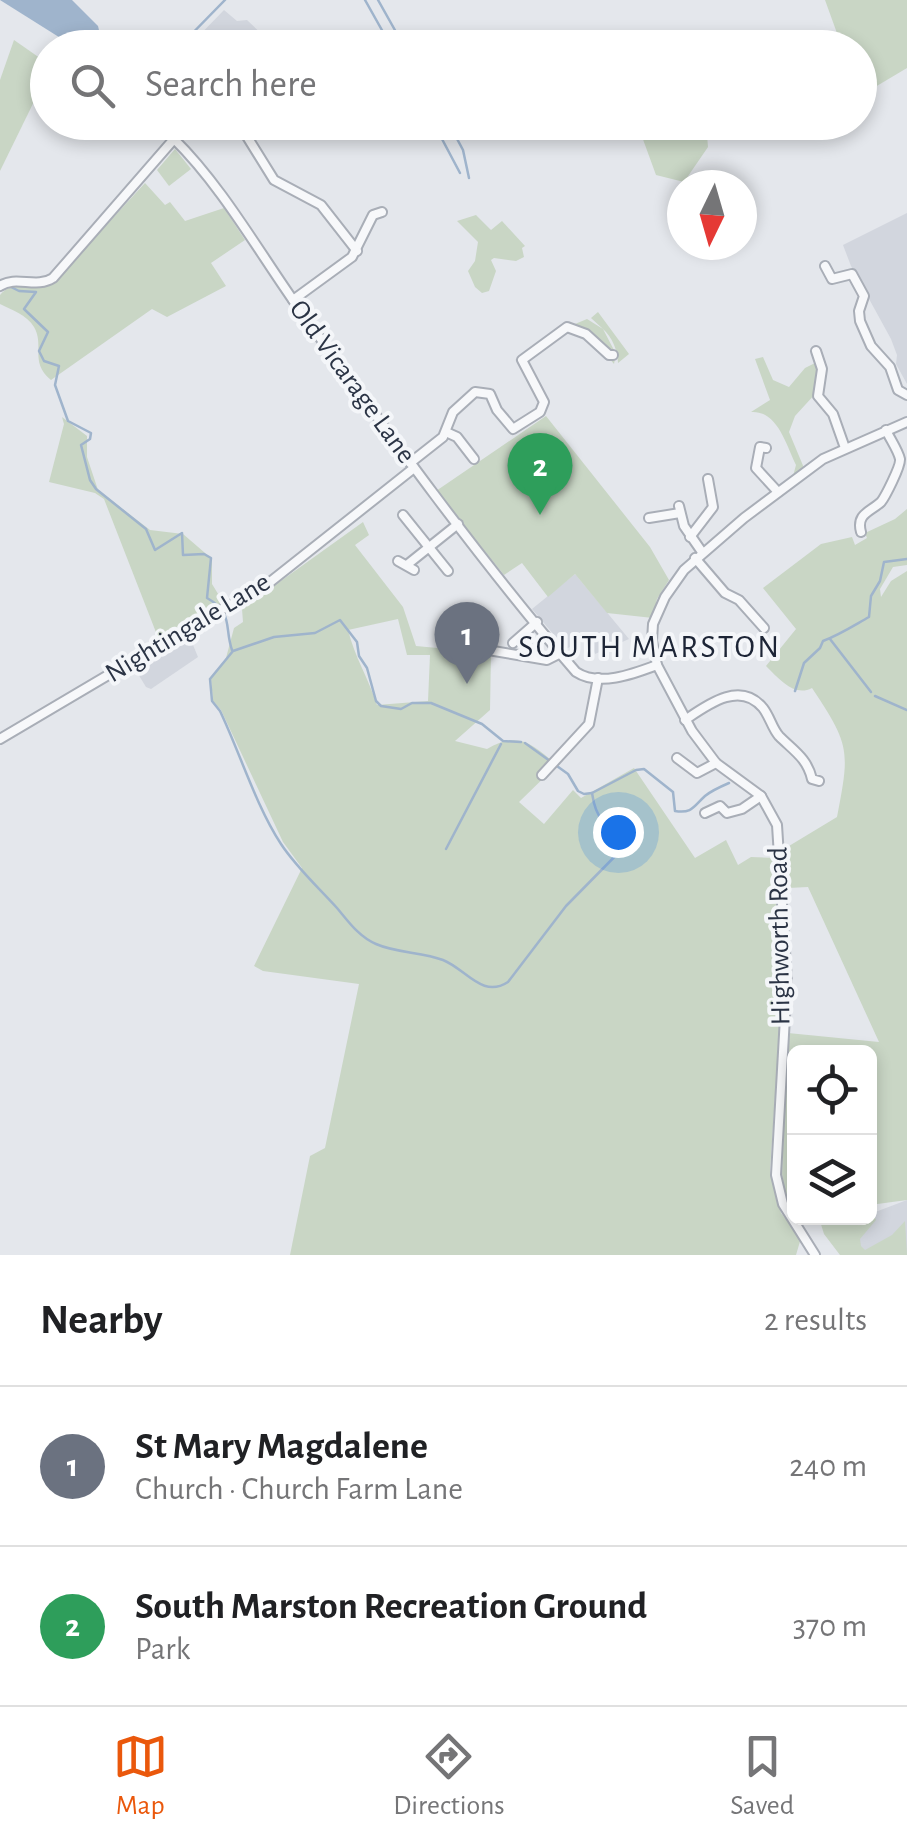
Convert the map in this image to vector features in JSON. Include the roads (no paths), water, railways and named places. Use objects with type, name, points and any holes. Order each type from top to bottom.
[{"type":"street","name":"Old Vicarage Lane","points":[[2,284],[38,284],[53,278],[172,140]]},
{"type":"street","name":"Old Vicarage Lane","points":[[176,140],[412,466],[578,674],[598,678]]},
{"type":"street","points":[[249,140],[274,180],[321,205],[357,251]]},
{"type":"street","points":[[293,300],[357,251],[373,215],[382,212]]},
{"type":"street","points":[[826,266],[832,279],[852,274],[862,290],[860,322],[871,346],[890,367],[898,390],[907,396]]},
{"type":"street","name":"Nightingale Lane","points":[[0,738],[260,590],[412,466],[446,432],[453,412],[480,390],[490,394],[510,428],[540,412],[544,402],[523,366],[523,357],[569,321],[609,356],[613,355]]},
{"type":"street","points":[[815,357],[822,369],[818,396],[833,414],[845,448]]},
{"type":"street","points":[[888,395],[898,390]]},
{"type":"street","points":[[706,814],[720,806],[726,813],[733,813],[761,796],[716,763],[685,720],[657,665],[652,635],[656,613],[670,588],[698,555],[812,466],[907,422]]},
{"type":"street","points":[[848,523],[860,527],[865,512],[884,499],[900,467],[886,430]]},
{"type":"street","points":[[446,432],[457,438],[474,459]]},
{"type":"street","points":[[761,444],[757,472],[778,492]]},
{"type":"street","points":[[690,537],[714,507],[705,483]]},
{"type":"street","points":[[658,530],[652,517],[679,510],[698,555],[725,593],[739,600],[764,628]]},
{"type":"street","points":[[416,514],[405,518],[448,570]]},
{"type":"street","points":[[407,565],[458,524]]},
{"type":"street","points":[[754,616],[763,609]]},
{"type":"street","points":[[514,643],[536,622]]},
{"type":"street","points":[[446,643],[547,660],[561,653]]},
{"type":"street","points":[[542,775],[589,724],[598,678],[622,676],[657,665]]},
{"type":"street","points":[[685,720],[719,698],[750,698],[761,706],[777,733],[804,760],[813,781]]},
{"type":"street","points":[[678,758],[697,774],[716,763]]},
{"type":"street","name":"Highworth Road","points":[[761,796],[774,814],[779,840],[786,956],[776,1174],[783,1204],[814,1255]]},
{"type":"water","points":[[0,0],[72,0],[99,30],[48,30]]},
{"type":"waterway","points":[[196,30],[225,0]]},
{"type":"waterway","points":[[365,0],[382,30]]},
{"type":"waterway","points":[[378,0],[395,30]]},
{"type":"waterway","points":[[443,140],[460,173]]},
{"type":"waterway","points":[[458,140],[469,178]]},
{"type":"waterway","points":[[11,287],[36,292],[24,309],[48,332],[39,351],[44,361],[59,366],[55,385],[68,421],[91,433],[90,439],[81,445],[90,480],[146,529],[155,550],[182,533],[183,555],[204,554],[211,558],[207,598],[225,615],[232,650]]},
{"type":"waterway","points":[[795,691],[804,663],[823,641],[869,617],[871,596],[880,581],[884,562],[907,559]]},
{"type":"waterway","points":[[521,742],[503,741],[482,724],[431,703],[412,703],[401,709],[381,706],[359,656],[357,642],[340,620],[315,633],[274,637],[233,651],[210,679],[212,701],[220,711],[264,813],[300,869],[370,941],[443,960],[482,985],[508,982],[566,906],[630,841],[629,833],[603,820],[592,793]]},
{"type":"waterway","points":[[830,639],[871,692]]},
{"type":"waterway","points":[[875,696],[907,710]]},
{"type":"waterway","points":[[525,743],[568,774],[584,794],[644,769],[673,792],[675,811],[685,811],[729,783]]},
{"type":"waterway","points":[[446,849],[501,744]]},
{"type":"place","name":"South Marston Recreation Ground","points":[[540,515]]},
{"type":"place","name":"St Mary Magdalene","points":[[467,684]]},
{"type":"district","name":"SOUTH MARSTON","points":[[650,647]]}]
